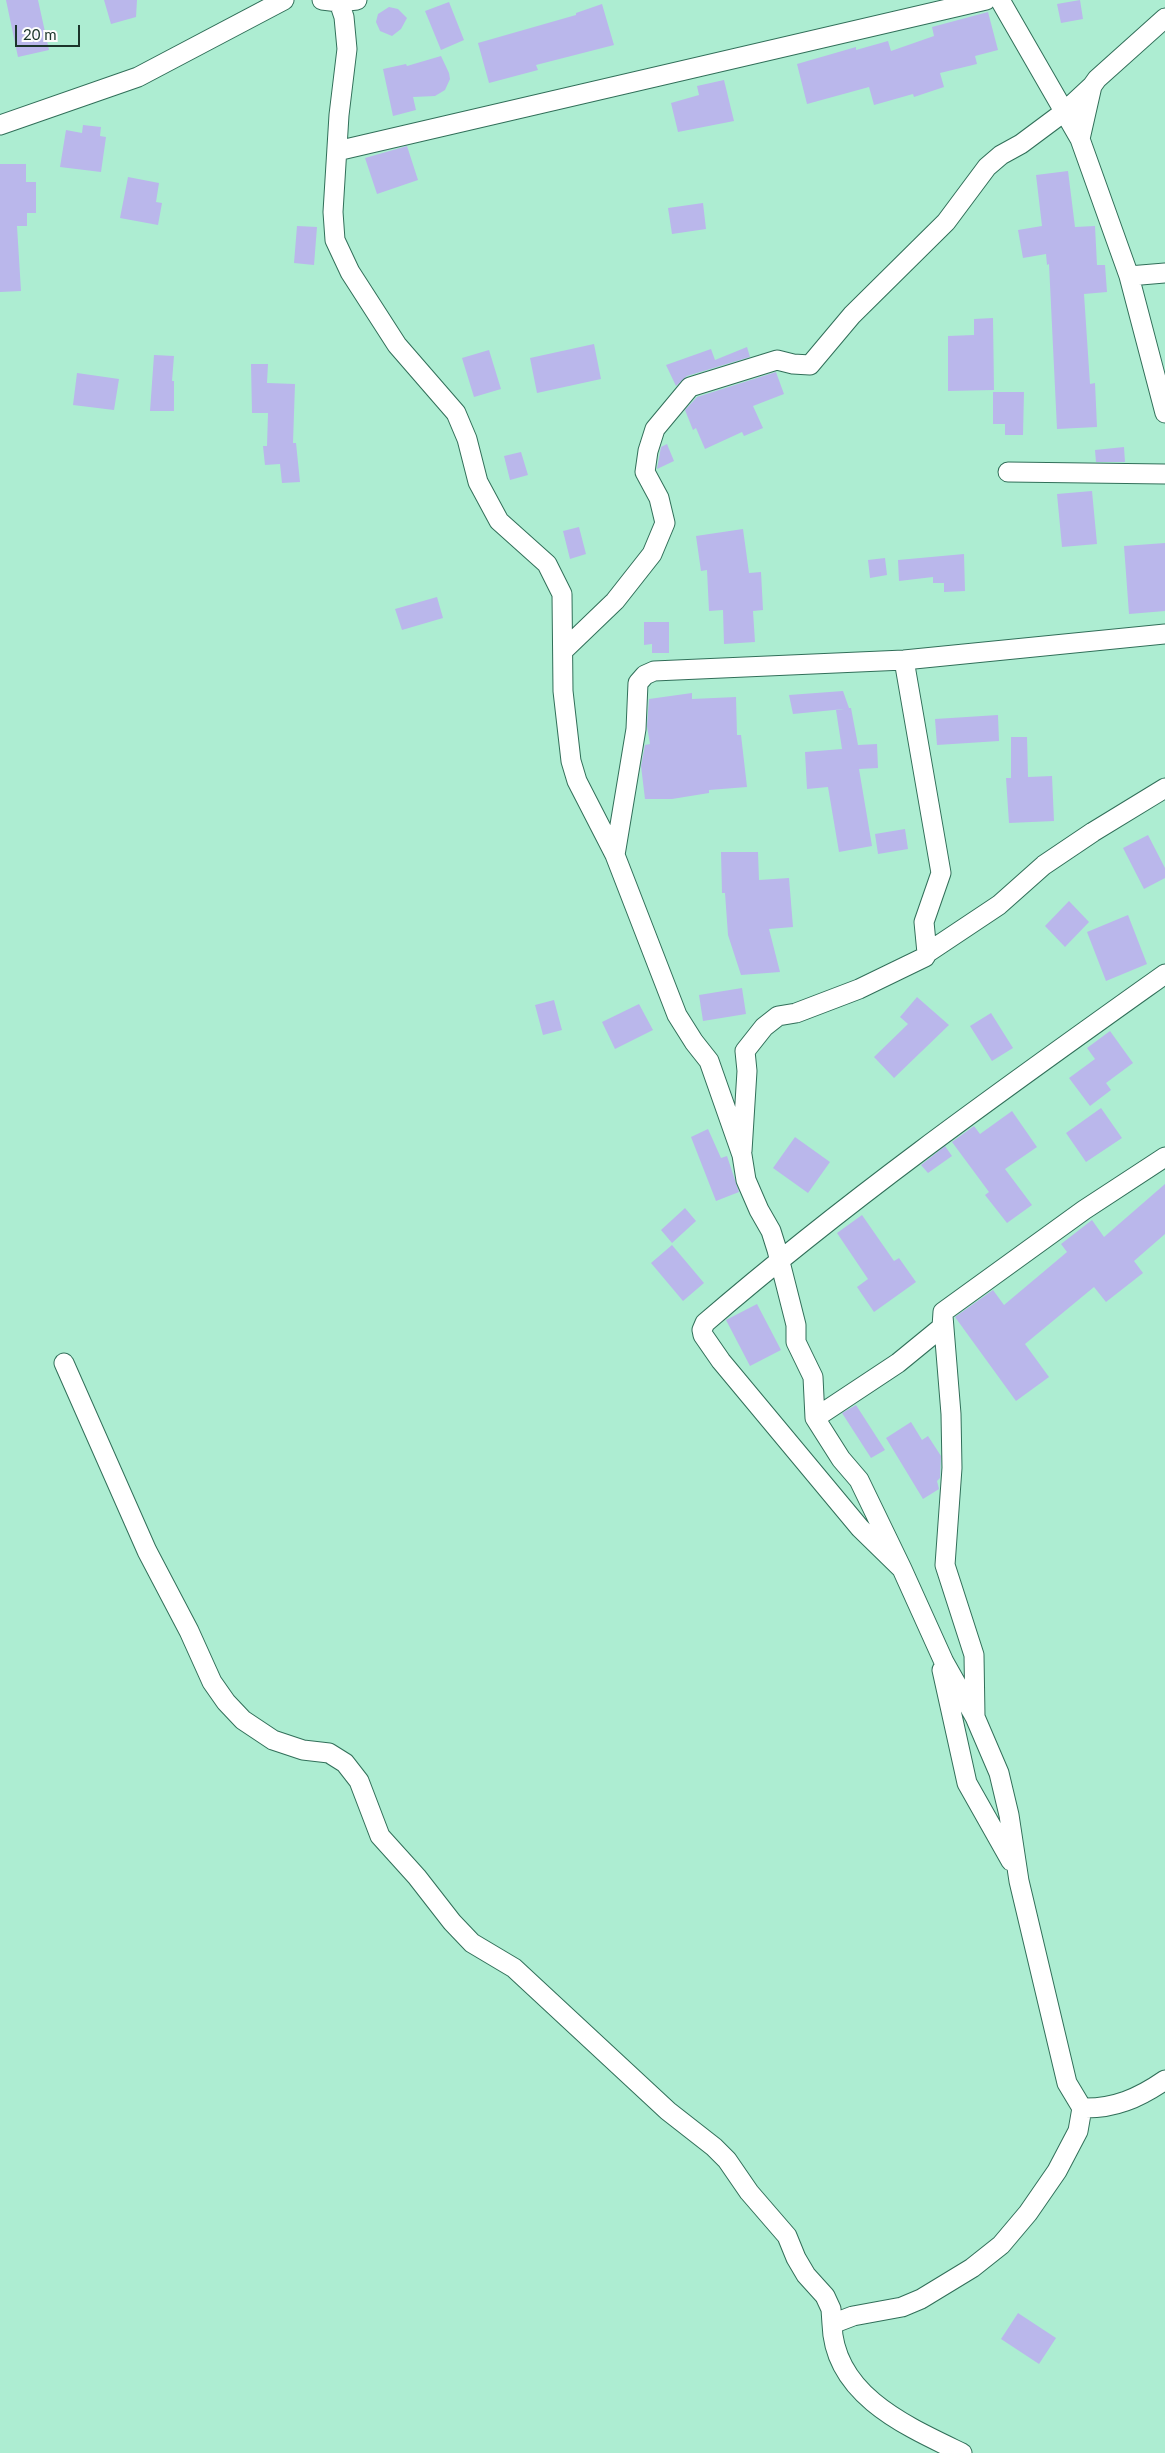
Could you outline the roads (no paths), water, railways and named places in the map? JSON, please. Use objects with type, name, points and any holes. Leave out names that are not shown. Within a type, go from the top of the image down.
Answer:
[{"type":"street","points":[[0,125],[138,77],[284,0]]},
{"type":"street","points":[[330,1],[357,0]]},
{"type":"street","points":[[337,151],[986,0]]},
{"type":"street","points":[[1000,0],[1080,139],[1129,276],[1165,413]]},
{"type":"street","points":[[330,1],[344,17],[347,49],[333,212],[336,240],[350,272],[397,345],[456,413],[467,439],[478,482],[499,522],[547,564],[562,594],[563,691],[571,761],[576,781],[615,855],[677,1016],[709,1061],[742,1155],[746,1180],[759,1210],[771,1231],[796,1324],[796,1342],[813,1377],[815,1418],[841,1459],[860,1480],[937,1649],[975,1717],[999,1773],[1009,1815],[1017,1870],[1067,2083],[1082,2108],[1078,2131],[1057,2170],[1028,2214],[1001,2245],[972,2268],[921,2299],[902,2307],[853,2316],[832,2324]]},
{"type":"street","points":[[563,651],[615,601],[652,554],[665,523],[659,498],[645,472],[648,451],[655,429],[690,387],[777,360],[793,364],[810,365],[852,315],[946,222],[987,167],[1001,155],[1021,144],[1064,112],[1104,72],[1165,18]]},
{"type":"street","points":[[1080,139],[1092,86]]},
{"type":"street","points":[[1129,276],[1165,273]]},
{"type":"street","points":[[1008,472],[1165,474]]},
{"type":"street","points":[[615,855],[636,729],[638,683],[645,675],[654,671],[904,660],[1165,634]]},
{"type":"street","points":[[904,660],[941,873],[924,922],[927,953]]},
{"type":"street","points":[[742,1155],[747,1071],[745,1052],[764,1027],[778,1016],[796,1013],[859,989],[925,958],[927,953],[999,905],[1044,865],[1165,788]]},
{"type":"street","points":[[902,1569],[860,1528],[721,1361],[704,1336],[702,1330],[705,1323],[779,1260],[955,1124],[1165,974]]},
{"type":"street","points":[[943,1312],[1084,1210],[1165,1157]]},
{"type":"street","points":[[815,1418],[898,1363],[942,1327],[943,1312]]},
{"type":"street","points":[[943,1312],[951,1414],[952,1468],[945,1564],[974,1654],[975,1717]]},
{"type":"street","points":[[64,1363],[147,1551],[189,1631],[212,1682],[226,1702],[243,1720],[273,1740],[304,1750],[329,1753],[345,1763],[359,1781],[380,1836],[459,1929],[472,1942],[514,1968],[668,2111],[707,2141],[727,2160],[749,2192],[788,2236],[796,2258],[806,2275],[825,2296],[831,2309],[834,2344],[841,2363],[867,2396],[900,2423],[962,2453]]},
{"type":"street","points":[[937,1649],[967,1783],[1017,1870]]},
{"type":"street","points":[[1082,2108],[1104,2108],[1118,2105],[1165,2080]]}]
